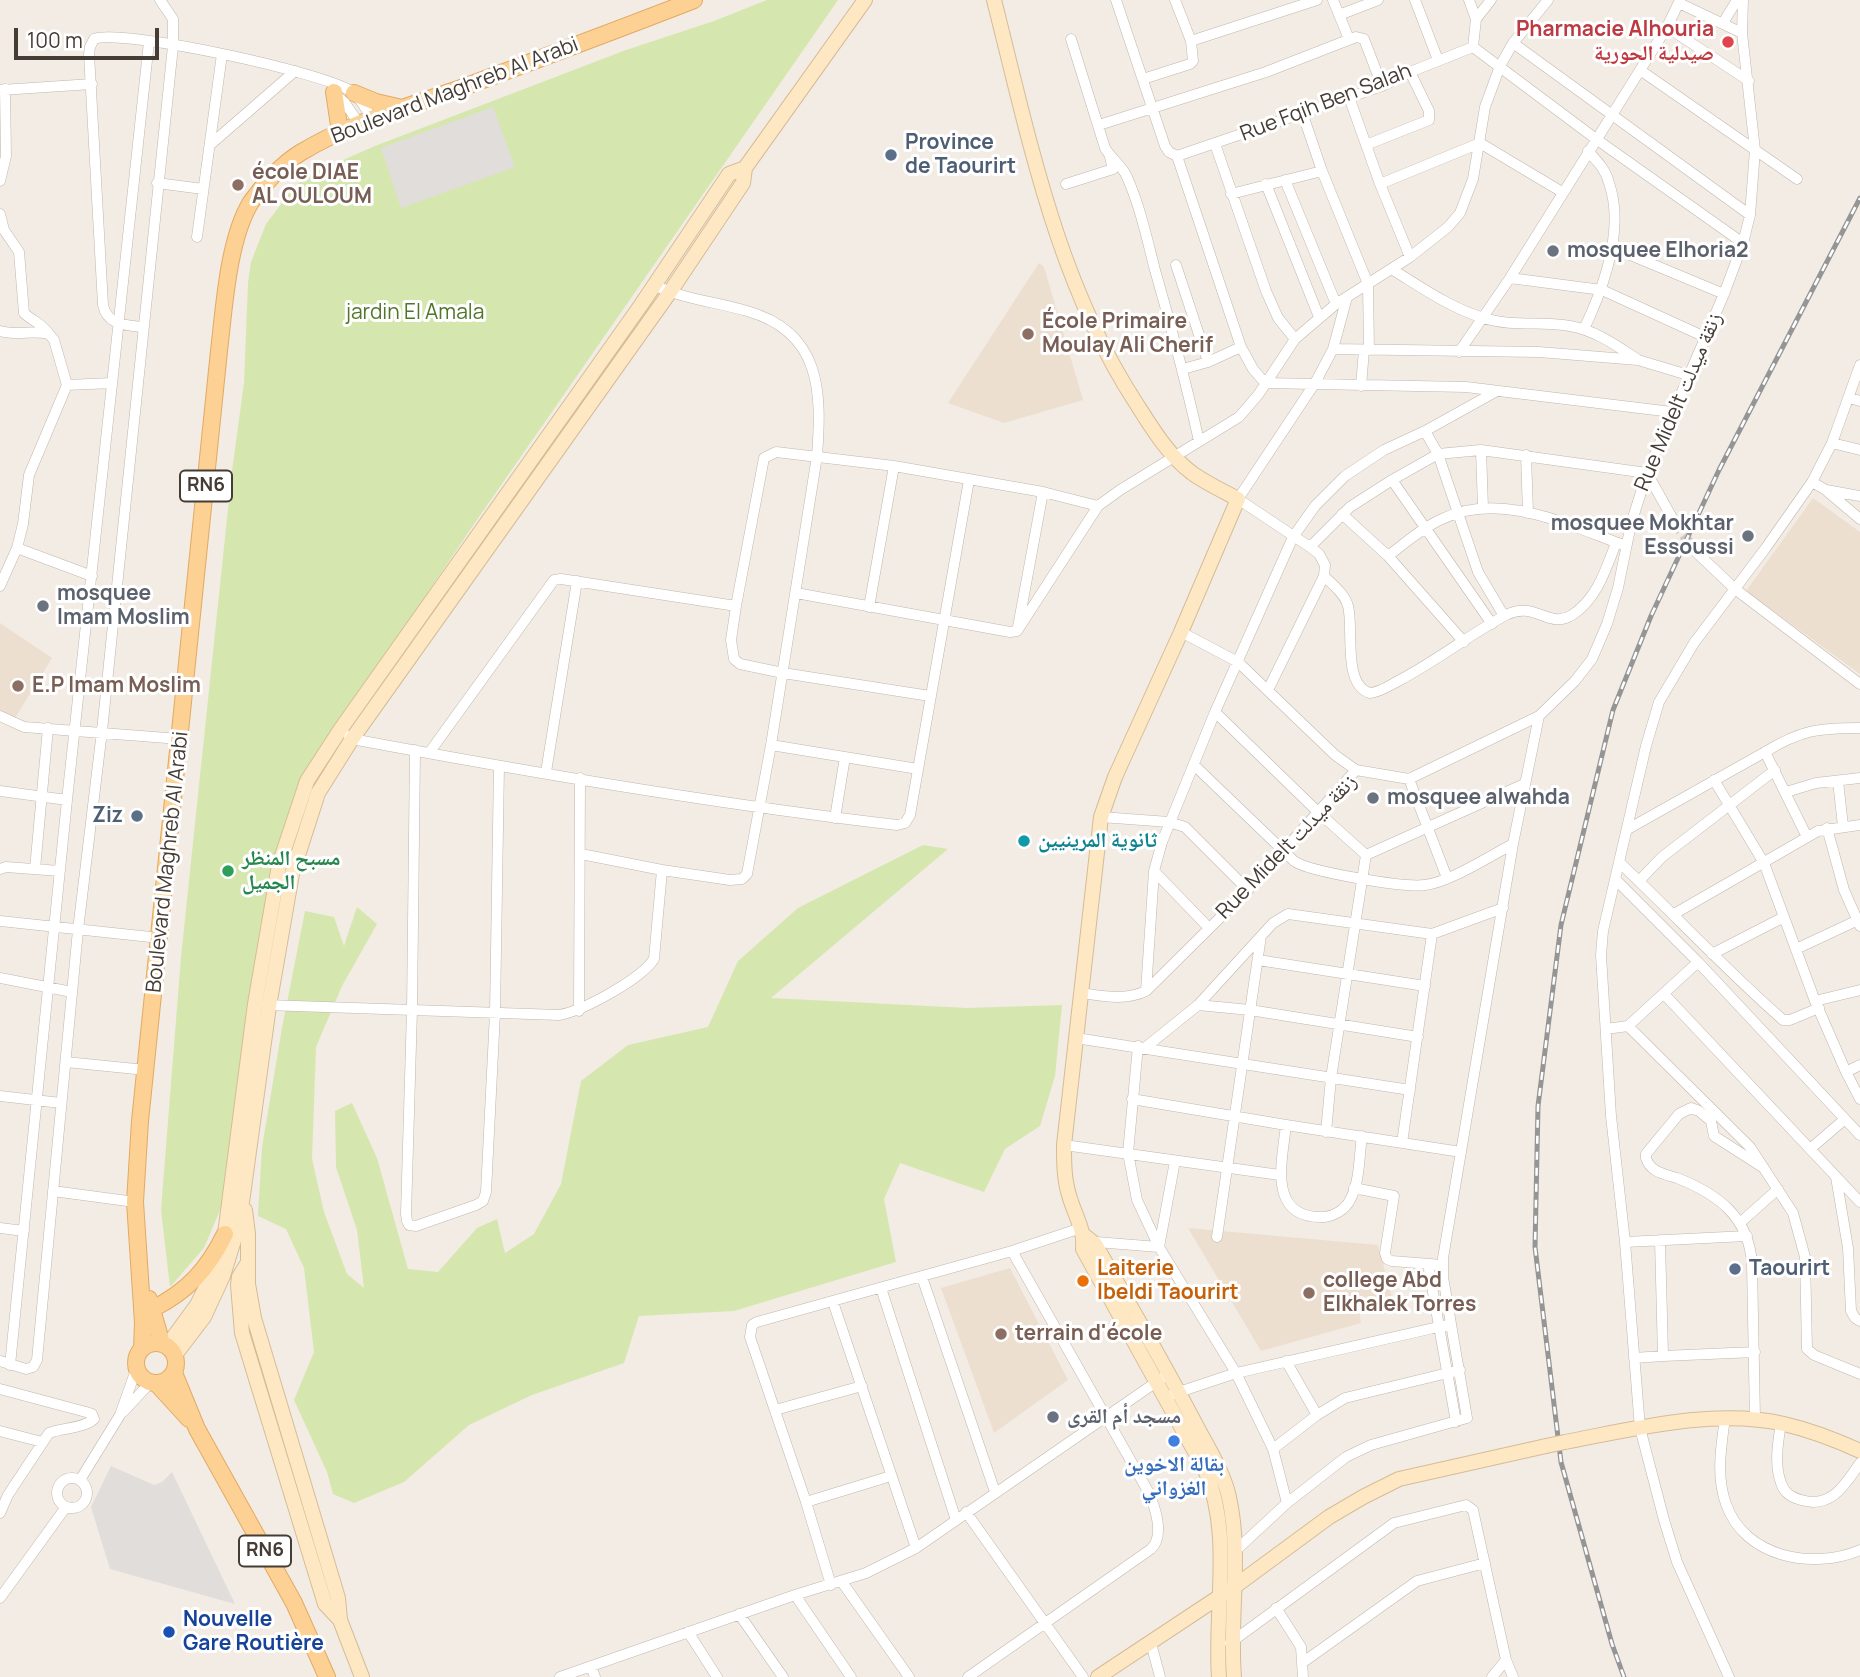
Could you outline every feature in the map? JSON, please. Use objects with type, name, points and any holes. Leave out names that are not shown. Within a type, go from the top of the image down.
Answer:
[{"type":"main road","name":"Boulevard Maghreb Al Arabi","points":[[142,1349],[143,1323],[135,1202],[146,1070],[219,351],[227,282],[239,231],[251,203],[272,177],[296,155],[340,132],[694,0]]},
{"type":"main road","points":[[334,92],[340,132]]},
{"type":"main road","points":[[354,93],[376,102],[404,108]]},
{"type":"main road","points":[[152,1309],[189,1286],[204,1271],[225,1234]]},
{"type":"main road","name":"Boulevard Maghreb Al Arabi","points":[[139,1263],[152,1309],[168,1348]]},
{"type":"main road","points":[[142,1349],[151,1344],[168,1348]]},
{"type":"main road","name":"RN6","points":[[168,1348],[176,1367],[174,1373],[197,1429],[294,1603],[327,1677]]},
{"type":"main road","name":"RN6","points":[[142,1349],[137,1358],[141,1375],[153,1382],[197,1429]]},
{"type":"main road","points":[[153,1382],[169,1378],[174,1373]]},
{"type":"street","points":[[149,42],[24,1231],[5,1363],[26,1369],[33,1367],[37,1360],[78,930],[102,732],[173,46],[173,19],[160,0]]},
{"type":"street","points":[[168,1348],[197,1305],[214,1271],[225,1234],[262,1005],[300,844],[318,793],[352,739],[670,292],[743,183],[745,168],[865,0]]},
{"type":"street","points":[[993,0],[1036,171],[1066,261],[1089,317],[1124,386],[1161,441],[1191,472],[1238,499],[1310,547],[1325,565],[1324,576],[1268,690]]},
{"type":"street","points":[[1116,0],[1165,146],[1177,156],[1241,347],[1253,369],[1265,383],[1450,387],[1672,412]]},
{"type":"street","points":[[1143,79],[1190,64],[1194,57],[1191,41],[1175,0]]},
{"type":"street","points":[[1191,41],[1315,0]]},
{"type":"street","points":[[1333,0],[1349,39]]},
{"type":"street","points":[[1339,15],[1378,0]]},
{"type":"street","points":[[1415,0],[1438,61]]},
{"type":"street","points":[[1469,0],[1476,19],[1473,47],[1596,139],[1743,243]]},
{"type":"street","points":[[1476,19],[1491,0]]},
{"type":"street","points":[[796,593],[944,621],[1017,631],[1098,506],[1239,417],[1253,403],[1295,339],[1336,304],[1393,270],[1448,227],[1460,213],[1473,179],[1485,107],[1500,66],[1513,43],[1548,0]]},
{"type":"street","points":[[1723,23],[1737,0]]},
{"type":"street","name":"Rue Midelt زنقة ميدلت","points":[[1146,991],[1248,890],[1356,771],[1409,779],[1539,716],[1575,681],[1592,659],[1613,606],[1621,544],[1672,412],[1724,295],[1750,215],[1755,150],[1742,33],[1743,0]]},
{"type":"street","points":[[1459,352],[1510,278],[1667,27],[1680,1],[1742,33]]},
{"type":"street","points":[[1667,27],[1749,81]]},
{"type":"street","points":[[142,327],[118,324],[109,318],[103,305],[89,54],[94,39],[109,36],[222,54],[318,79],[354,93],[366,122]]},
{"type":"street","points":[[1099,125],[1266,72],[1359,37],[1364,39],[1382,86]]},
{"type":"street","points":[[1066,184],[1113,169],[1071,39]]},
{"type":"street","points":[[1513,43],[1750,215]]},
{"type":"street","name":"Rue Fqih Ben Salah","points":[[1177,156],[1382,86],[1473,47]]},
{"type":"street","points":[[197,237],[222,54]]},
{"type":"street","points":[[1640,70],[1797,179]]},
{"type":"street","points":[[211,144],[295,72]]},
{"type":"street","points":[[1366,145],[1426,122],[1430,118],[1427,104],[1410,72]]},
{"type":"street","points":[[318,79],[366,122]]},
{"type":"street","points":[[0,181],[6,156],[3,89],[92,85]]},
{"type":"street","points":[[1349,97],[1410,257]]},
{"type":"street","points":[[1303,115],[1368,284],[1366,350],[1361,386]]},
{"type":"street","points":[[1380,184],[1480,142]]},
{"type":"street","points":[[1480,142],[1562,192]]},
{"type":"street","points":[[1215,144],[1266,291],[1278,318],[1295,339]]},
{"type":"street","points":[[1584,329],[1602,290],[1615,225],[1609,180],[1588,151]]},
{"type":"street","points":[[1110,156],[1122,168],[1130,185],[1183,369],[1199,441]]},
{"type":"street","points":[[168,1348],[204,1317],[223,1276],[243,1203],[277,875],[307,781],[729,174],[745,168]]},
{"type":"street","points":[[1231,194],[1322,170]]},
{"type":"street","points":[[1285,180],[1336,304]]},
{"type":"street","points":[[158,183],[203,189]]},
{"type":"street","points":[[1266,184],[1319,317]]},
{"type":"street","points":[[0,214],[4,230],[19,252],[24,313],[43,325],[54,340],[67,385],[29,475],[17,548],[0,586]]},
{"type":"street","points":[[1611,247],[1724,295]]},
{"type":"street","points":[[1176,265],[1208,362]]},
{"type":"street","points":[[1393,270],[1453,305],[1483,318],[1584,329],[1610,341],[1638,360]]},
{"type":"street","points":[[1510,278],[1602,290],[1705,337]]},
{"type":"street","points":[[581,854],[730,880],[742,879],[747,874],[771,745],[817,456],[821,411],[817,384],[807,355],[790,334],[778,324],[754,313],[670,292],[654,285]]},
{"type":"street","points":[[1234,1677],[1231,1642],[1236,1551],[1224,1479],[1172,1394],[1086,1239],[1068,1194],[1064,1173],[1064,1145],[1101,817],[1115,777],[1238,499],[1315,383],[1333,349],[1347,297]]},
{"type":"street","points":[[0,331],[16,335],[35,332],[49,334]]},
{"type":"street","points":[[1183,369],[1208,362],[1241,347]]},
{"type":"street","points":[[1333,349],[1539,352],[1638,360],[1688,375]]},
{"type":"street","points":[[1729,1677],[1677,1562],[1640,1428],[1625,1242],[1611,1116],[1601,955],[1603,931],[1646,746],[1659,702],[1694,643],[1812,482],[1832,443],[1860,365]]},
{"type":"street","points":[[67,385],[112,383]]},
{"type":"street","points":[[583,386],[597,396]]},
{"type":"street","points":[[1081,993],[1119,997],[1138,995],[1146,991],[1154,871],[1169,822],[1293,537],[1315,506],[1345,475],[1384,450],[1496,391]]},
{"type":"street","points":[[1849,398],[1860,401]]},
{"type":"street","points":[[1424,431],[1438,454],[1478,572],[1504,616]]},
{"type":"street","points":[[1832,443],[1860,450]]},
{"type":"street","points":[[1310,547],[1342,514],[1392,480],[1438,454],[1481,450],[1647,473],[1675,523]]},
{"type":"street","points":[[1481,450],[1483,508]]},
{"type":"street","points":[[930,696],[783,673],[740,663],[734,659],[731,639],[764,457],[773,452],[894,466],[1043,492],[1098,506]]},
{"type":"street","points":[[1526,455],[1528,513]]},
{"type":"street","points":[[869,607],[894,466]]},
{"type":"street","points":[[340,730],[352,739],[499,766],[760,808],[897,825],[905,823],[910,815],[969,480]]},
{"type":"street","points":[[1392,480],[1492,624]]},
{"type":"street","points":[[1812,482],[1860,519]]},
{"type":"street","points":[[1826,491],[1860,496]]},
{"type":"street","points":[[1017,631],[1043,492]]},
{"type":"street","points":[[1324,576],[1347,602],[1352,664],[1359,686],[1366,692],[1375,692],[1428,665],[1504,616],[1526,610],[1553,619],[1568,617],[1582,608],[1593,594],[1621,544],[1528,513],[1483,508],[1457,513],[1425,528],[1388,556]]},
{"type":"street","points":[[1342,514],[1388,556],[1464,642]]},
{"type":"street","points":[[17,548],[92,576]]},
{"type":"street","points":[[1696,552],[1735,589],[1860,684]]},
{"type":"street","points":[[429,753],[554,580],[576,581],[736,606]]},
{"type":"street","points":[[546,772],[576,581]]},
{"type":"street","points":[[1181,632],[1238,662],[1335,755],[1356,771]]},
{"type":"street","points":[[1215,712],[1366,855]]},
{"type":"street","points":[[0,716],[24,727],[180,739]]},
{"type":"street","points":[[1220,1564],[1287,1503],[1355,1452],[1371,1445],[1464,1420],[1468,1415],[1442,1265],[1513,844],[1539,716]]},
{"type":"street","points":[[35,869],[48,728]]},
{"type":"street","points":[[1628,829],[1796,735],[1811,730],[1860,728]]},
{"type":"street","points":[[771,745],[918,769]]},
{"type":"street","points":[[415,750],[406,1214],[409,1224],[416,1226],[476,1205],[483,1200],[486,1192],[495,1013],[499,766]]},
{"type":"street","points":[[1765,752],[1807,837]]},
{"type":"street","points":[[835,818],[845,757]]},
{"type":"street","points":[[1194,765],[1294,861],[1304,867],[1417,886],[1447,878],[1513,844]]},
{"type":"street","points":[[1639,881],[1662,858],[1775,770]]},
{"type":"street","points":[[579,1011],[580,778]]},
{"type":"street","points":[[1786,792],[1816,783],[1860,778]]},
{"type":"street","points":[[1409,779],[1447,878]]},
{"type":"street","points":[[1714,780],[1764,863],[1817,1005],[1860,1099]]},
{"type":"street","points":[[1838,781],[1843,826]]},
{"type":"street","points":[[1366,855],[1524,784]]},
{"type":"street","points":[[0,791],[68,800]]},
{"type":"street","points":[[1101,817],[1169,822],[1185,827],[1248,890]]},
{"type":"street","points":[[1674,914],[1807,837],[1827,828],[1860,825]]},
{"type":"street","points":[[1796,949],[1858,924],[1844,890],[1827,828]]},
{"type":"street","points":[[1326,1132],[1331,1078],[1366,855]]},
{"type":"street","points":[[1620,863],[1674,914],[1735,978],[1783,1020],[1787,1021],[1817,1005],[1860,990]]},
{"type":"street","points":[[0,869],[60,870]]},
{"type":"street","points":[[262,1005],[559,1015],[579,1011],[646,971],[654,959],[662,870]]},
{"type":"street","points":[[1154,871],[1209,928]]},
{"type":"street","points":[[1616,880],[1698,962],[1860,1135]]},
{"type":"street","points":[[1287,1503],[1273,1449],[1236,1373],[1159,1247],[1137,1200],[1128,1153],[1132,1098],[1142,1047],[1198,1005],[1273,923],[1288,914],[1432,934],[1503,908]]},
{"type":"street","points":[[1712,954],[1784,917]]},
{"type":"street","points":[[0,921],[160,938]]},
{"type":"street","points":[[1402,1143],[1432,934]]},
{"type":"street","points":[[1217,1237],[1261,936]]},
{"type":"street","points":[[1258,960],[1425,986]]},
{"type":"street","points":[[1606,1029],[1628,1026],[1698,962]]},
{"type":"street","points":[[0,978],[72,992]]},
{"type":"street","points":[[1664,993],[1860,1202]]},
{"type":"street","points":[[1198,1005],[1250,1010],[1418,1037]]},
{"type":"street","points":[[1628,1026],[1750,1147],[1779,1189],[1793,1213],[1805,1257],[1807,1349],[1860,1374]]},
{"type":"street","points":[[1076,1038],[1410,1090]]},
{"type":"street","points":[[66,1062],[146,1070]]},
{"type":"street","points":[[1846,1072],[1860,1065]]},
{"type":"street","points":[[0,1096],[61,1103]]},
{"type":"street","points":[[1132,1098],[1326,1132],[1461,1152]]},
{"type":"street","points":[[1755,1419],[1751,1249],[1747,1236],[1741,1222],[1705,1191],[1654,1170],[1646,1162],[1646,1154],[1679,1114],[1691,1108],[1711,1121],[1714,1136],[1764,1168]]},
{"type":"street","points":[[1810,1149],[1844,1119]]},
{"type":"street","points":[[1286,1125],[1280,1175],[1283,1194],[1299,1213],[1312,1217],[1329,1216],[1340,1211],[1349,1202],[1354,1188],[1362,1136]]},
{"type":"street","points":[[1064,1145],[1280,1175]]},
{"type":"street","points":[[1159,1247],[1175,1161]]},
{"type":"street","points":[[1836,1177],[1848,1248],[1851,1311],[1860,1321]]},
{"type":"street","points":[[1354,1188],[1394,1196],[1385,1253],[1387,1259],[1442,1265]]},
{"type":"street","points":[[1741,1222],[1779,1189]]},
{"type":"street","points":[[53,1191],[135,1202]]},
{"type":"street","points":[[243,1203],[254,1318],[338,1598],[340,1620],[362,1677]]},
{"type":"street","points":[[0,1228],[24,1231]]},
{"type":"street","points":[[1625,1242],[1747,1236]]},
{"type":"street","points":[[831,1585],[750,1337],[752,1325],[1012,1251],[1086,1239],[1159,1247]]},
{"type":"street","points":[[1660,1240],[1663,1356]]},
{"type":"street","points":[[968,1677],[1156,1545],[1157,1521],[1154,1504],[1012,1251]]},
{"type":"street","points":[[1428,1264],[1457,1422]]},
{"type":"street","points":[[922,1277],[995,1492]]},
{"type":"street","points":[[881,1288],[956,1520]]},
{"type":"street","points":[[833,1301],[916,1548]]},
{"type":"street","points":[[1172,1394],[1236,1373],[1451,1324]]},
{"type":"street","points":[[1634,1358],[1755,1352]]},
{"type":"street","points":[[1286,1361],[1317,1415]]},
{"type":"street","points":[[80,1480],[120,1415],[137,1367]]},
{"type":"street","points":[[1273,1449],[1317,1415],[1345,1398],[1460,1370]]},
{"type":"street","points":[[560,1677],[886,1564],[916,1548],[1163,1378]]},
{"type":"street","points":[[120,1415],[153,1382]]},
{"type":"street","points":[[775,1410],[862,1386]]},
{"type":"street","points":[[0,1389],[86,1412],[94,1419],[90,1423],[49,1433],[4,1494],[0,1513]]},
{"type":"street","points":[[1172,1394],[1217,1500],[1220,1564],[1217,1650],[1219,1677]]},
{"type":"street","points":[[1725,1418],[1719,1460],[1721,1486],[1726,1506],[1738,1525],[1754,1541],[1766,1549],[1789,1557],[1818,1560],[1844,1557],[1860,1550]]},
{"type":"street","points":[[1098,1677],[1234,1587],[1329,1517],[1388,1484],[1414,1476],[1640,1428],[1725,1418],[1781,1423],[1860,1451]]},
{"type":"street","points":[[1781,1423],[1777,1452],[1778,1470],[1786,1493],[1796,1499],[1810,1503],[1835,1496],[1860,1463]]},
{"type":"street","points":[[0,1432],[41,1442]]},
{"type":"street","points":[[806,1502],[891,1476]]},
{"type":"street","points":[[65,1479],[80,1480],[86,1488],[85,1499],[77,1507],[66,1507],[58,1500],[58,1486],[65,1479]]},
{"type":"street","points":[[1217,1650],[1394,1523],[1466,1505],[1473,1510],[1506,1660],[1513,1677]]},
{"type":"street","points":[[0,1598],[66,1507]]},
{"type":"street","points":[[966,1512],[1083,1677]]},
{"type":"street","points":[[1302,1663],[1417,1581],[1485,1563]]},
{"type":"street","points":[[842,1581],[909,1677]]},
{"type":"street","points":[[794,1595],[851,1677]]},
{"type":"street","points":[[1276,1608],[1301,1647],[1303,1677]]},
{"type":"street","points":[[739,1614],[783,1677]]},
{"type":"street","points":[[688,1632],[717,1677]]},
{"type":"street","points":[[1151,1643],[1160,1677]]},
{"type":"street","points":[[1492,1677],[1506,1660]]},
{"type":"street","points":[[591,1666],[595,1677]]},
{"type":"shaded area","points":[[493,107],[515,167],[401,208],[381,148]]},
{"type":"shaded area","name":"École Primaire Moulay Ali Cherif","points":[[1039,263],[1044,267],[1083,400],[1004,423],[948,403]]},
{"type":"shaded area","points":[[1813,498],[1860,532],[1860,674],[1746,591]]},
{"type":"shaded area","name":"E.P Imam Moslim","points":[[0,623],[52,658],[12,723],[0,714]]},
{"type":"shaded area","name":"college Abd Elkhalek Torres","points":[[1188,1228],[1378,1245],[1393,1301],[1359,1310],[1361,1323],[1261,1351]]},
{"type":"shaded area","name":"terrain d'école","points":[[1010,1268],[1068,1380],[994,1433],[941,1288]]},
{"type":"shaded area","points":[[111,1466],[154,1485],[162,1482],[172,1472],[235,1604],[110,1569],[91,1507]]},
{"type":"green space","name":"jardin El Amala","points":[[767,0],[838,0],[472,527],[331,736],[277,859],[232,1158],[220,1210],[204,1248],[170,1287],[161,1210],[181,957],[232,471],[244,383],[248,283],[251,262],[266,224],[294,187],[325,168],[375,146],[626,50]]},
{"type":"green space","points":[[923,845],[948,849],[771,998],[967,1008],[1062,1005],[1055,1076],[1040,1126],[1005,1149],[984,1192],[900,1163],[884,1199],[896,1262],[734,1311],[639,1316],[624,1363],[532,1395],[469,1425],[404,1482],[354,1503],[333,1494],[327,1472],[294,1400],[314,1352],[304,1268],[286,1229],[258,1216],[262,1147],[305,911],[334,917],[344,946],[357,907],[377,924],[342,986],[316,1047],[312,1159],[324,1212],[347,1274],[364,1288],[357,1230],[336,1167],[335,1111],[352,1103],[377,1158],[408,1269],[438,1272],[477,1228],[497,1219],[505,1253],[534,1234],[561,1184],[581,1081],[628,1045],[708,1027],[738,961],[798,908]]},
{"type":"tunnel","points":[[1675,523],[1696,552]]},
{"type":"railway","points":[[1624,1677],[1612,1644],[1561,1462],[1535,1247],[1538,1106],[1561,925],[1613,710],[1651,616],[1719,470],[1860,198]]},
{"type":"place","name":"Pharmacie Alhouria صيدلية الحورية","points":[[1728,42]]},
{"type":"place","name":"Province de Taourirt","points":[[891,155]]},
{"type":"place","name":"école DIAE AL OULOUM","points":[[238,185]]},
{"type":"place","name":"mosquee Elhoria2","points":[[1553,251]]},
{"type":"place","name":"École Primaire Moulay Ali Cherif","points":[[1028,334]]},
{"type":"place","name":"mosquee Mokhtar Essoussi","points":[[1748,536]]},
{"type":"place","name":"mosquee Imam Moslim","points":[[43,606]]},
{"type":"place","name":"E.P Imam Moslim","points":[[18,686]]},
{"type":"place","name":"mosquee alwahda","points":[[1373,798]]},
{"type":"place","name":"Ziz","points":[[137,816]]},
{"type":"place","name":"ثانوية المرينيين","points":[[1024,841]]},
{"type":"place","name":"مسبح المنظر الجميل","points":[[228,871]]},
{"type":"place","name":"Taourirt","points":[[1735,1269]]},
{"type":"place","name":"Laiterie lbeldi Taourirt","points":[[1083,1281]]},
{"type":"place","name":"college Abd Elkhalek Torres","points":[[1309,1293]]},
{"type":"place","name":"terrain d'école","points":[[1001,1334]]},
{"type":"place","name":"مسجد أم القرى","points":[[1053,1417]]},
{"type":"place","name":"بقالة الاخوين الغزواني","points":[[1174,1441]]},
{"type":"place","name":"Nouvelle Gare Routière","points":[[169,1632]]}]
